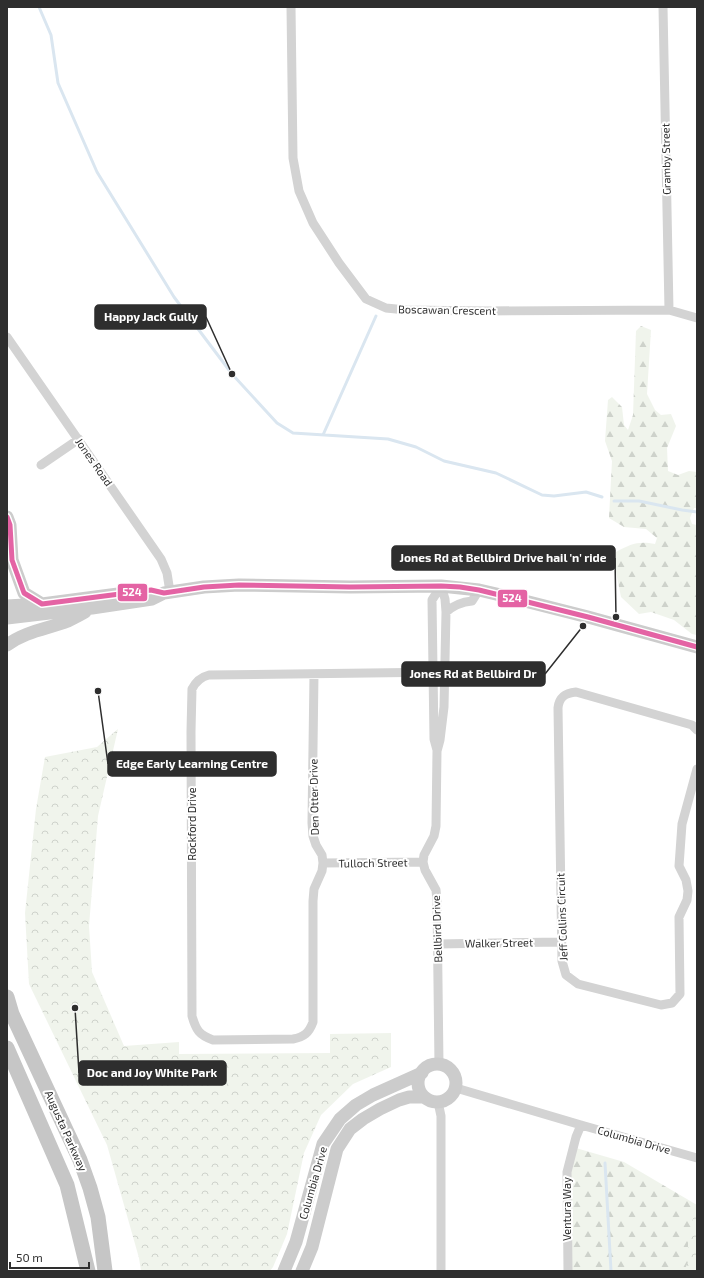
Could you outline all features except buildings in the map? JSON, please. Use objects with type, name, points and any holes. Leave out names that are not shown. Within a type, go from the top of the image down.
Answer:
[{"type":"main road","name":"Augusta Parkway","points":[[7,997],[12,1014],[80,1160],[98,1217],[105,1271]]},
{"type":"main road","name":"Augusta Parkway","points":[[7,1048],[67,1185],[88,1271]]},
{"type":"street","name":"Boscawan Crescent","points":[[291,7],[293,158],[298,191],[312,223],[366,299],[386,308],[406,310],[669,310],[697,318]]},
{"type":"street","name":"Gramby Street","points":[[663,7],[669,310]]},
{"type":"street","name":"Jones Road","points":[[7,337],[161,559],[167,573],[167,592]]},
{"type":"street","points":[[41,465],[79,439]]},
{"type":"street","points":[[7,516],[10,525],[12,560],[24,593],[42,604]]},
{"type":"street","points":[[7,606],[42,604],[151,590],[167,592],[204,587],[239,585],[365,587],[440,586],[479,590],[588,617],[697,647]]},
{"type":"street","points":[[423,862],[424,855],[434,836],[436,826],[437,751],[440,740],[444,707],[446,612],[445,599],[440,586]]},
{"type":"street","points":[[437,751],[434,739],[432,600],[440,586]]},
{"type":"street","points":[[446,612],[461,602],[472,601],[479,590]]},
{"type":"street","points":[[7,618],[152,599],[167,592]]},
{"type":"street","points":[[7,645],[16,638],[32,631],[68,621],[92,608]]},
{"type":"street","name":"Rockford Drive","points":[[323,863],[322,871],[314,889],[312,901],[314,1022],[311,1029],[307,1034],[300,1038],[293,1039],[213,1040],[205,1038],[198,1032],[194,1025],[192,1016],[192,689],[195,684],[203,676],[209,675],[445,672]]},
{"type":"street","name":"Den Otter Drive","points":[[314,674],[312,823],[313,836],[322,855],[323,863]]},
{"type":"street","name":"Jeff Collins Circuit","points":[[697,730],[692,725],[576,692],[570,692],[562,696],[559,701],[562,960],[566,975],[578,984],[661,1005],[672,1003],[680,994],[679,917],[687,900],[693,892],[679,866],[682,824],[697,769]]},
{"type":"street","name":"Tulloch Street","points":[[323,863],[423,862]]},
{"type":"street","name":"Bellbird Drive","points":[[423,862],[425,870],[436,890],[439,1065]]},
{"type":"street","name":"Walker Street","points":[[438,944],[561,942]]},
{"type":"street","points":[[429,1066],[445,1066],[451,1070],[454,1075],[456,1081],[454,1093],[444,1101],[438,1102],[433,1102],[424,1097],[419,1088],[422,1073],[429,1066]]},
{"type":"street","name":"Columbia Drive","points":[[284,1271],[296,1242],[323,1144],[340,1118],[356,1104],[422,1073]]},
{"type":"street","name":"Columbia Drive","points":[[456,1088],[697,1158]]},
{"type":"street","name":"Columbia Drive","points":[[302,1271],[312,1247],[337,1149],[350,1129],[374,1112],[399,1100],[409,1097],[424,1097]]},
{"type":"street","points":[[438,1102],[441,1116],[441,1271]]},
{"type":"street","name":"Ventura Way","points":[[568,1271],[567,1172],[576,1137],[581,1125]]},
{"type":"green space","points":[[641,326],[651,330],[647,394],[655,410],[661,415],[671,414],[676,426],[667,448],[668,471],[678,475],[689,471],[697,472],[697,508],[694,508],[690,518],[692,524],[697,525],[697,635],[692,634],[674,620],[651,612],[639,614],[621,597],[616,572],[616,552],[635,544],[655,544],[657,538],[646,529],[624,527],[609,518],[612,461],[605,441],[608,400],[612,397],[622,407],[624,425],[628,430],[633,415],[636,331]]},
{"type":"green space","points":[[118,729],[98,816],[89,926],[92,972],[124,1046],[179,1042],[179,1054],[330,1053],[330,1034],[391,1033],[391,1067],[353,1084],[321,1115],[304,1153],[287,1234],[270,1271],[141,1271],[139,1258],[107,1145],[29,984],[25,913],[36,809],[45,757],[97,747]]},
{"type":"green space","points":[[569,1146],[624,1162],[697,1205],[694,1271],[572,1271]]},
{"type":"green space","points":[[696,1197],[697,1271],[684,1271],[688,1262],[688,1238],[696,1207]]},
{"type":"waterway","points":[[39,7],[51,35],[58,83],[97,172],[174,297],[232,374],[277,423],[293,433],[388,439],[416,447],[444,461],[496,473],[542,495],[554,496],[586,492],[602,497]]},
{"type":"waterway","points":[[323,435],[376,316]]},
{"type":"waterway","points":[[614,501],[639,501],[697,512]]},
{"type":"waterway","points":[[605,1163],[611,1271]]},
{"type":"transit line","name":"524","points":[[7,517],[10,525],[12,560],[24,593],[42,604],[151,590],[164,593],[204,587],[239,585],[460,587],[479,590],[588,617],[697,647]]},
{"type":"place","name":"Happy Jack Gully","points":[[232,374]]},
{"type":"place","name":"Jones Rd at Bellbird Drive hail 'n' ride","points":[[616,617]]},
{"type":"place","name":"Jones Rd at Bellbird Dr","points":[[583,626]]},
{"type":"place","name":"Edge Early Learning Centre","points":[[98,691]]},
{"type":"place","name":"Doc and Joy White Park","points":[[75,1008]]}]
